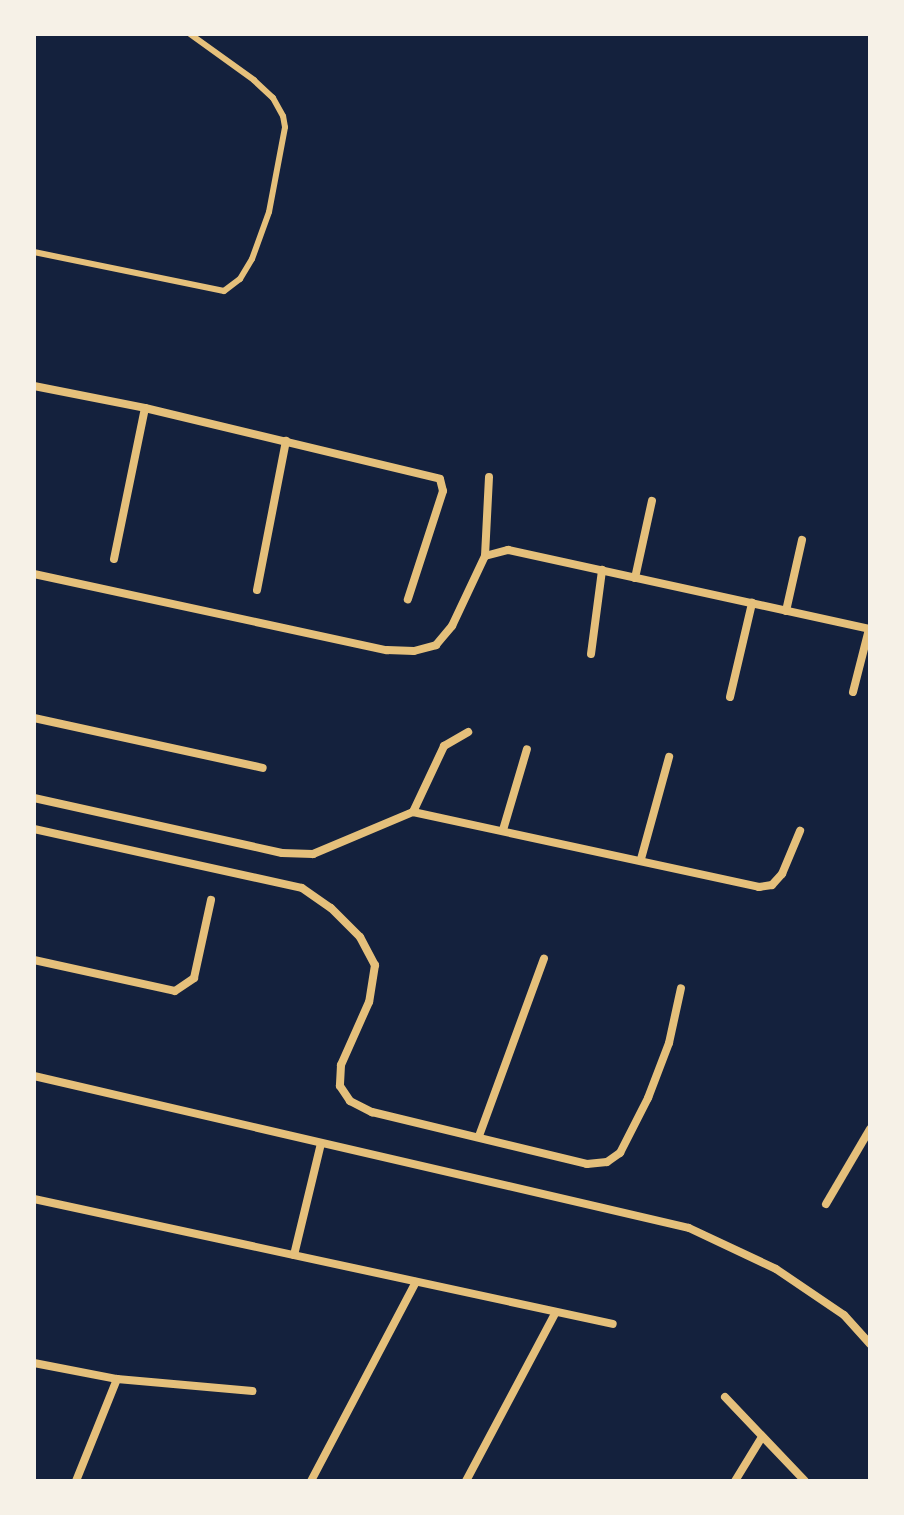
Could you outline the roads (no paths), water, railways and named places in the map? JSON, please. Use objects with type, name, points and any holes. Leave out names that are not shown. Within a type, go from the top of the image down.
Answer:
[{"type":"street","points":[[34,386],[145,408],[440,479],[443,491],[408,599]]},
{"type":"street","points":[[114,559],[145,408]]},
{"type":"street","points":[[257,590],[286,441]]},
{"type":"street","points":[[34,574],[387,650],[414,651],[436,645],[452,626],[485,556],[489,477]]},
{"type":"street","points":[[635,578],[652,501]]},
{"type":"street","points":[[786,611],[802,540]]},
{"type":"street","points":[[485,556],[508,550],[869,629],[853,692]]},
{"type":"street","points":[[591,654],[602,570]]},
{"type":"street","points":[[730,697],[752,603]]},
{"type":"street","points":[[34,718],[263,768]]},
{"type":"street","points":[[413,812],[444,746],[468,732]]},
{"type":"street","points":[[503,830],[527,749]]},
{"type":"street","points":[[641,859],[669,757]]},
{"type":"street","points":[[34,798],[282,853],[313,854],[413,812],[759,887],[772,885],[782,874],[800,831]]},
{"type":"street","points":[[34,829],[302,888],[331,908],[360,937],[375,965],[369,1002],[341,1065],[340,1086],[350,1101],[372,1112],[587,1164],[607,1162],[620,1153],[648,1098],[669,1043],[681,988]]},
{"type":"street","points":[[34,960],[175,991],[194,978],[211,900]]},
{"type":"street","points":[[479,1136],[544,958]]},
{"type":"street","points":[[34,1076],[689,1228],[776,1269],[844,1315],[870,1344]]},
{"type":"street","points":[[826,1204],[869,1135]]},
{"type":"street","points":[[294,1255],[321,1143]]},
{"type":"street","points":[[35,1202],[613,1324]]},
{"type":"street","points":[[311,1481],[416,1282]]},
{"type":"street","points":[[466,1481],[556,1312]]},
{"type":"street","points":[[34,1363],[117,1379],[252,1391]]},
{"type":"street","points":[[76,1481],[117,1379]]},
{"type":"street","points":[[725,1397],[805,1481]]},
{"type":"street","points":[[735,1481],[762,1437]]},
{"type":"lane","points":[[34,252],[224,291],[240,279],[252,259],[269,212],[285,127],[283,116],[273,98],[254,80],[190,34]]}]
